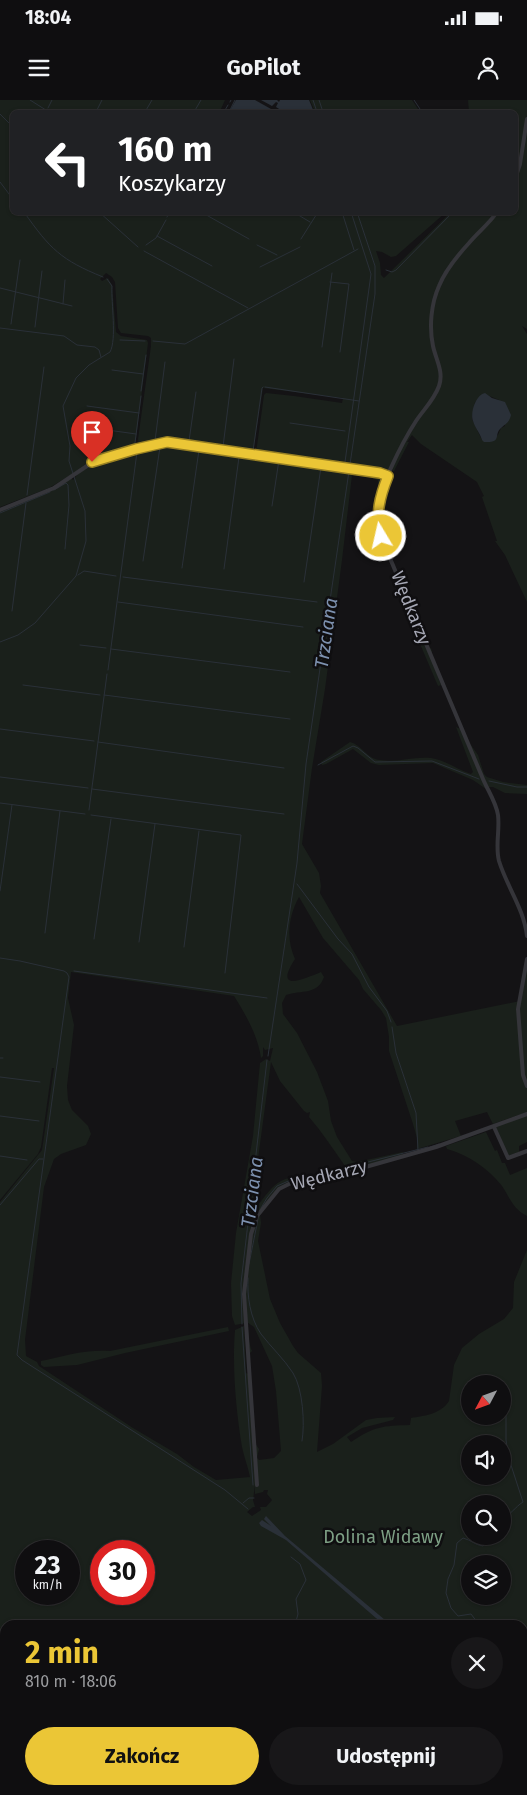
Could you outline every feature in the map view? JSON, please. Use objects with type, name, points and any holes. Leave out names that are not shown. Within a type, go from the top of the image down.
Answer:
[{"type":"street","points":[[518,170],[527,119]]},
{"type":"street","name":"Wędkarzy","points":[[494,215],[468,243],[440,284],[434,303],[431,330],[433,345],[440,366],[440,383],[433,398],[414,423],[388,476],[377,510],[381,536],[496,807],[499,821],[498,856],[525,922],[527,936]]},
{"type":"street","points":[[0,510],[54,488],[100,458],[167,442],[347,467],[388,476]]},
{"type":"street","points":[[527,959],[518,1009],[523,1075],[527,1086]]},
{"type":"street","name":"Wędkarzy","points":[[258,1484],[244,1294],[251,1234],[257,1216],[275,1192],[290,1183],[316,1181],[436,1147],[527,1114]]},
{"type":"street","points":[[494,1126],[508,1158],[527,1151]]},
{"type":"green space","points":[[0,100],[225,100],[220,110],[10,110],[10,215],[443,215],[396,256],[391,257],[376,251],[381,275],[384,278],[448,215],[518,215],[518,110],[469,110],[468,100],[527,100],[527,329],[522,326],[527,334],[527,602],[505,555],[495,541],[497,541],[482,497],[484,496],[477,482],[421,444],[412,435],[394,471],[392,471],[393,468],[381,472],[353,466],[256,453],[264,395],[266,393],[342,403],[343,398],[263,388],[253,453],[173,442],[139,447],[138,439],[151,338],[121,333],[118,328],[115,282],[106,273],[100,279],[102,281],[108,278],[112,285],[116,332],[121,336],[147,340],[148,343],[135,447],[99,458],[49,488],[0,507]],"holes":[[[487,395],[499,400],[505,426],[501,428],[498,435],[482,440],[472,419],[475,402]]]},
{"type":"green space","points":[[310,100],[412,100],[419,110],[327,109],[314,110]]},
{"type":"green space","name":"Dolina Widawy","points":[[164,443],[363,471],[382,476],[382,485],[378,485],[378,480],[352,475],[325,689],[302,844],[319,873],[320,893],[397,1026],[520,1001],[527,965],[527,1112],[493,1124],[487,1112],[455,1121],[461,1136],[417,1149],[417,1138],[413,1124],[389,1051],[386,1018],[363,989],[359,980],[323,938],[299,897],[292,912],[289,936],[295,959],[287,976],[289,980],[293,981],[321,972],[324,977],[318,987],[286,995],[282,1003],[283,1014],[297,1033],[317,1072],[328,1101],[331,1121],[337,1137],[352,1161],[357,1162],[403,1152],[402,1156],[317,1179],[293,1181],[283,1185],[263,1207],[260,1215],[261,1223],[258,1241],[270,1299],[280,1323],[298,1353],[321,1373],[322,1386],[317,1452],[333,1444],[366,1420],[395,1417],[393,1420],[362,1428],[347,1437],[351,1442],[379,1428],[410,1425],[411,1418],[432,1414],[442,1409],[449,1401],[454,1365],[462,1348],[479,1334],[504,1319],[513,1308],[514,1282],[527,1250],[527,1620],[0,1620],[0,1202],[42,1150],[54,1068],[52,1068],[41,1147],[38,1154],[0,1200],[0,511],[71,478],[73,480],[78,474],[99,460],[133,451],[133,453],[136,453],[137,450]],"holes":[[[71,972],[234,996],[254,1034],[261,1058],[263,1056],[263,1047],[265,1050],[273,1048],[270,1061],[266,1059],[260,1063],[253,1136],[236,1233],[231,1283],[232,1316],[235,1325],[246,1323],[250,1353],[252,1351],[249,1342],[248,1323],[254,1327],[272,1366],[281,1451],[274,1458],[259,1460],[257,1458],[259,1449],[255,1443],[248,1374],[246,1373],[244,1326],[235,1330],[234,1373],[240,1433],[250,1477],[216,1480],[133,1428],[26,1356],[25,1340],[44,1187],[54,1159],[61,1154],[86,1145],[91,1134],[88,1126],[72,1110],[68,1100],[67,1086],[74,1025],[68,998]],[[271,1062],[280,1081],[304,1111],[310,1112],[309,1117],[345,1166],[321,1175],[288,1178],[281,1181],[272,1188],[259,1204],[255,1205],[258,1175],[256,1174]],[[255,1485],[255,1494],[268,1490],[267,1494],[272,1500],[266,1507],[260,1507],[261,1510],[252,1516],[247,1512],[255,1507],[253,1500]]]},
{"type":"green space","points":[[398,587],[403,592],[427,649],[431,648],[432,652],[429,653],[441,685],[438,686],[397,590]]},
{"type":"green space","points":[[456,727],[460,729],[486,789],[473,780],[433,763],[379,765],[371,763],[353,749],[326,764],[322,765],[321,762],[350,742],[375,759],[392,761],[431,758],[471,774],[473,772]]},
{"type":"green space","points":[[471,745],[478,755],[484,774],[487,777],[503,782],[527,785],[527,794],[505,793],[493,787],[488,787]]},
{"type":"green space","points":[[527,1114],[527,1142],[519,1146],[519,1152],[508,1156],[496,1127]]},
{"type":"green space","points":[[486,1132],[510,1175],[527,1168],[527,1216],[515,1207],[502,1186],[484,1168],[470,1159],[447,1149],[446,1146]]},
{"type":"green space","points":[[228,1327],[229,1331],[77,1365],[44,1367],[41,1365],[41,1361],[66,1355],[93,1351],[110,1351]]},
{"type":"shaded area","points":[[236,100],[255,100],[271,109],[271,110],[230,110]]},
{"type":"shaded area","points":[[261,100],[277,100],[279,102],[280,100],[309,100],[313,110],[281,110],[276,107],[278,103],[276,102],[272,106]]},
{"type":"shaded area","points":[[485,393],[492,398],[505,402],[511,415],[499,431],[496,440],[490,442],[482,440],[472,418],[478,397]]},
{"type":"shaded area","points":[[266,1516],[285,1536],[385,1620],[378,1620],[286,1540],[261,1526],[259,1523],[262,1520],[271,1526],[264,1519]]},
{"type":"waterway","points":[[30,100],[46,110]]},
{"type":"waterway","points":[[48,108],[52,100]]},
{"type":"waterway","points":[[97,110],[102,100]]},
{"type":"waterway","points":[[146,110],[152,100]]},
{"type":"waterway","points":[[195,110],[201,100]]},
{"type":"waterway","points":[[230,110],[235,100]]},
{"type":"waterway","points":[[313,100],[316,110]]},
{"type":"waterway","name":"Trzciana","points":[[319,100],[322,110]]},
{"type":"waterway","points":[[414,100],[421,110]]},
{"type":"waterway","points":[[225,110],[228,105]]},
{"type":"waterway","points":[[0,114],[10,124]]},
{"type":"waterway","points":[[0,182],[10,195]]},
{"type":"waterway","points":[[26,215],[49,244],[66,259],[103,277]]},
{"type":"waterway","points":[[102,215],[138,247]]},
{"type":"waterway","points":[[206,215],[249,239]]},
{"type":"waterway","points":[[298,215],[310,222]]},
{"type":"waterway","points":[[301,239],[316,215]]},
{"type":"waterway","points":[[343,215],[354,250]]},
{"type":"waterway","points":[[345,462],[371,274],[352,215]]},
{"type":"waterway","name":"Trzciana","points":[[268,1056],[297,863],[306,764],[375,294],[375,266],[358,215]]},
{"type":"waterway","points":[[386,270],[392,272],[396,270],[450,215]]},
{"type":"waterway","points":[[146,245],[156,238],[166,220]]},
{"type":"waterway","points":[[157,236],[212,266]]},
{"type":"waterway","points":[[257,245],[277,255]]},
{"type":"waterway","points":[[260,267],[300,247]]},
{"type":"waterway","points":[[153,341],[185,344],[358,249]]},
{"type":"waterway","points":[[144,251],[248,308]]},
{"type":"waterway","points":[[11,324],[20,260]]},
{"type":"waterway","points":[[35,327],[42,271]]},
{"type":"waterway","points":[[322,347],[332,273]]},
{"type":"waterway","points":[[0,642],[18,635],[35,623],[76,576],[86,541],[85,511],[69,461],[70,446],[63,406],[76,378],[89,365],[110,352],[113,339],[112,286],[107,279]]},
{"type":"waterway","points":[[63,304],[65,280]]},
{"type":"waterway","points":[[330,282],[349,284],[340,352]]},
{"type":"waterway","points":[[0,288],[72,306]]},
{"type":"waterway","points":[[0,328],[64,336],[77,345],[95,347],[99,350],[101,357]]},
{"type":"waterway","points":[[120,340],[145,341]]},
{"type":"waterway","points":[[141,391],[146,355]]},
{"type":"waterway","points":[[223,447],[234,359]]},
{"type":"waterway","points":[[155,441],[165,362]]},
{"type":"waterway","points":[[27,495],[44,367]]},
{"type":"waterway","points":[[112,370],[143,374]]},
{"type":"waterway","points":[[240,450],[253,451],[263,387]]},
{"type":"waterway","points":[[265,387],[359,401]]},
{"type":"waterway","points":[[189,441],[196,392]]},
{"type":"waterway","points":[[135,443],[141,396]]},
{"type":"waterway","points":[[87,406],[139,413]]},
{"type":"waterway","points":[[290,423],[345,431]]},
{"type":"waterway","points":[[86,427],[136,434]]},
{"type":"waterway","points":[[138,445],[164,438],[237,449]]},
{"type":"waterway","points":[[143,561],[160,447]]},
{"type":"waterway","points":[[182,568],[199,450]]},
{"type":"waterway","points":[[259,451],[340,462]]},
{"type":"waterway","points":[[108,670],[137,452]]},
{"type":"waterway","points":[[224,569],[239,457]]},
{"type":"waterway","points":[[272,506],[279,460]]},
{"type":"waterway","points":[[304,582],[321,467]]},
{"type":"waterway","points":[[54,490],[66,483],[68,485],[69,505],[65,549]]},
{"type":"waterway","points":[[0,513],[50,492]]},
{"type":"waterway","points":[[12,611],[26,503]]},
{"type":"waterway","points":[[78,575],[84,571],[116,576]]},
{"type":"waterway","points":[[123,577],[317,602]]},
{"type":"waterway","points":[[118,602],[303,627]]},
{"type":"waterway","points":[[80,645],[106,648]]},
{"type":"waterway","points":[[111,649],[290,672]]},
{"type":"waterway","points":[[89,810],[107,674]]},
{"type":"waterway","points":[[23,685],[100,695]]},
{"type":"waterway","points":[[104,695],[290,719]]},
{"type":"waterway","points":[[0,729],[94,741]]},
{"type":"waterway","points":[[98,742],[284,768]]},
{"type":"waterway","points":[[318,765],[353,746],[375,762],[432,761],[479,779]]},
{"type":"waterway","points":[[0,777],[88,788]]},
{"type":"waterway","points":[[489,781],[517,787],[527,787]]},
{"type":"waterway","points":[[92,789],[284,814]]},
{"type":"waterway","points":[[0,803],[85,814]]},
{"type":"waterway","points":[[0,891],[12,805]]},
{"type":"waterway","points":[[45,933],[60,811]]},
{"type":"waterway","points":[[91,815],[241,835],[225,973]]},
{"type":"waterway","points":[[94,939],[111,819]]},
{"type":"waterway","points":[[139,942],[155,824]]},
{"type":"waterway","points":[[184,947],[199,831]]},
{"type":"waterway","points":[[297,884],[338,939],[352,954],[369,987],[387,1011],[391,1022]]},
{"type":"waterway","points":[[0,958],[64,971],[69,977],[17,1355],[225,1490],[248,1509]]},
{"type":"waterway","points":[[74,971],[267,998]]},
{"type":"waterway","points":[[392,1027],[396,1053],[416,1113],[418,1150]]},
{"type":"waterway","name":"Trzciana","points":[[242,1324],[241,1283],[267,1060]]},
{"type":"waterway","points":[[0,1077],[40,1082]]},
{"type":"waterway","points":[[0,1116],[39,1121]]},
{"type":"waterway","points":[[430,1147],[439,1144]]},
{"type":"waterway","points":[[261,1208],[277,1186],[293,1179],[314,1179],[364,1163],[428,1147]]},
{"type":"waterway","points":[[0,1156],[27,1160]]},
{"type":"waterway","points":[[0,1205],[39,1159],[43,1159]]},
{"type":"waterway","points":[[249,1264],[258,1219]]},
{"type":"waterway","points":[[248,1278],[250,1307],[257,1328],[293,1373],[299,1388],[302,1407],[302,1441]]},
{"type":"waterway","name":"Trzciana","points":[[242,1327],[253,1485]]},
{"type":"waterway","points":[[506,1425],[509,1459],[523,1502],[511,1512]]},
{"type":"waterway","points":[[243,1503],[249,1498],[254,1498]]},
{"type":"waterway","points":[[461,1540],[457,1543],[454,1565],[448,1579],[446,1593],[451,1608],[458,1616],[471,1614],[476,1620]]},
{"type":"waterway","points":[[478,1545],[484,1545]]},
{"type":"waterway","points":[[291,1557],[300,1564],[306,1580],[296,1599],[298,1614],[296,1620]]},
{"type":"route","points":[[92,462],[100,458],[167,442],[380,473],[388,476],[377,510],[381,536]]}]
